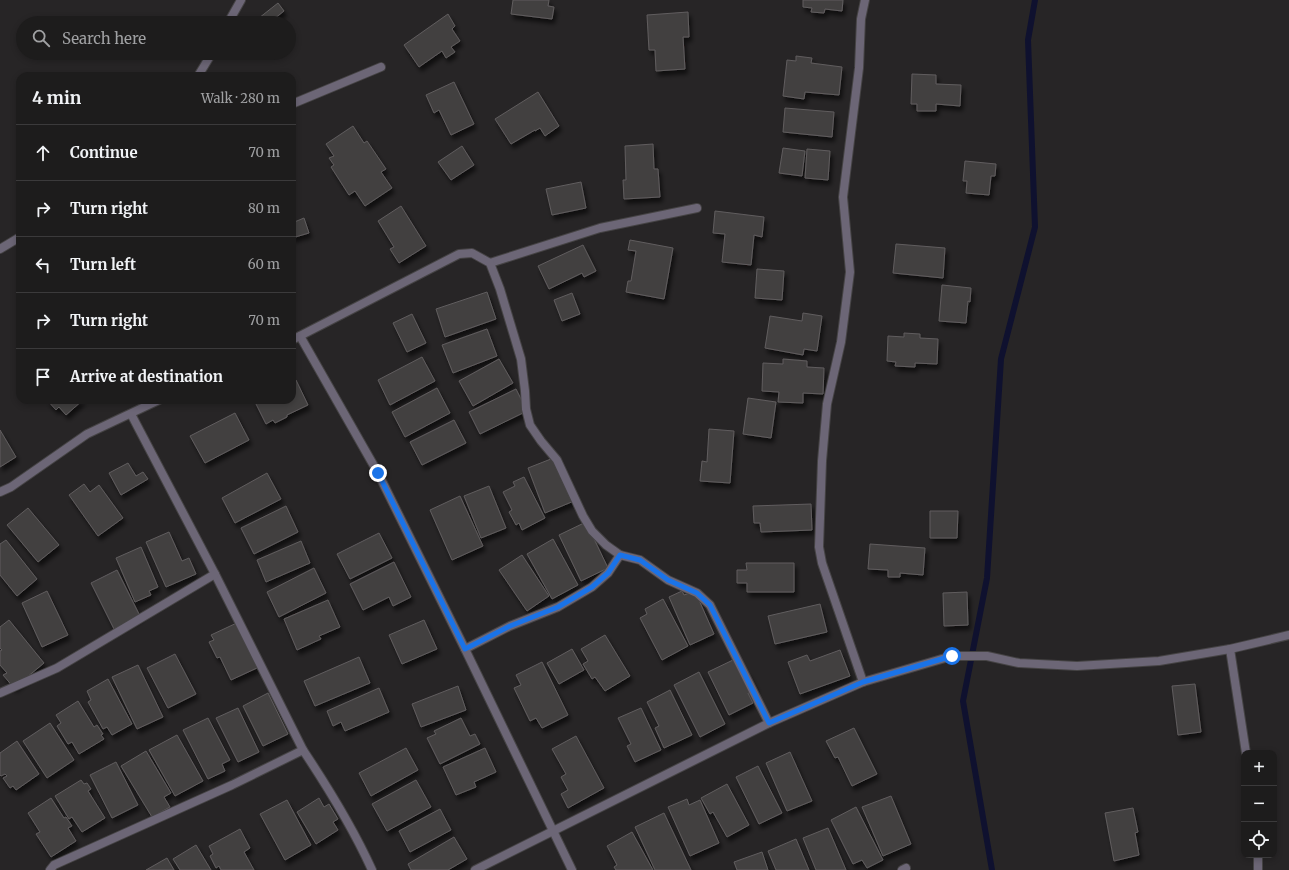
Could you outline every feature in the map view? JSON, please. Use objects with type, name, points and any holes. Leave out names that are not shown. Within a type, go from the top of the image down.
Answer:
[{"type":"street","points":[[232,16],[241,0]]},
{"type":"street","points":[[863,682],[822,563],[819,547],[822,461],[827,404],[840,342],[850,272],[843,197],[859,68],[861,20],[866,0]]},
{"type":"street","points":[[200,72],[208,60]]},
{"type":"street","points":[[296,102],[381,67]]},
{"type":"street","points":[[490,263],[600,228],[697,208]]},
{"type":"street","points":[[0,249],[16,239]]},
{"type":"street","points":[[296,338],[459,254],[472,253],[490,263],[500,289],[521,359],[526,410],[530,425],[557,460],[583,516],[592,531],[606,545],[620,555],[640,560],[668,580],[697,593],[710,605],[769,723]]},
{"type":"street","points":[[300,336],[378,473],[572,870]]},
{"type":"street","points":[[0,492],[11,487],[88,434],[151,404]]},
{"type":"street","points":[[131,414],[215,574],[303,750],[336,800],[372,870]]},
{"type":"street","points":[[465,649],[510,626],[558,607],[592,587],[608,573],[620,555]]},
{"type":"street","points":[[0,693],[57,668],[215,574]]},
{"type":"street","points":[[475,870],[769,723],[863,682],[952,656],[987,656],[1019,663],[1077,666],[1159,661],[1230,649],[1289,636]]},
{"type":"street","points":[[1230,649],[1246,750]]},
{"type":"street","points":[[50,870],[54,865],[232,785],[303,750]]},
{"type":"street","points":[[1258,858],[1258,870]]},
{"type":"building","points":[[513,0],[549,0],[548,6],[554,7],[552,19],[511,14]]},
{"type":"building","points":[[803,0],[843,0],[842,11],[825,9],[824,13],[811,12],[812,8],[803,7]]},
{"type":"building","points":[[278,3],[284,11],[278,16],[262,16]]},
{"type":"building","points":[[688,12],[689,37],[683,37],[685,69],[656,71],[655,50],[649,50],[647,15]]},
{"type":"building","points":[[448,14],[455,26],[452,29],[460,41],[451,47],[455,52],[446,58],[442,51],[419,67],[404,45]]},
{"type":"building","points":[[796,56],[812,58],[811,63],[842,67],[839,95],[805,92],[804,99],[783,96],[787,60],[796,61]]},
{"type":"building","points":[[912,74],[936,75],[936,84],[961,85],[960,106],[936,104],[936,111],[917,111],[917,104],[911,104]]},
{"type":"building","points":[[454,82],[474,124],[451,135],[439,110],[434,113],[426,95]]},
{"type":"building","points":[[538,92],[559,126],[545,136],[540,128],[511,144],[495,119]]},
{"type":"building","points":[[785,108],[834,112],[832,137],[783,132]]},
{"type":"building","points":[[353,126],[364,143],[367,141],[386,169],[381,172],[392,188],[365,206],[355,191],[349,195],[331,167],[334,165],[329,158],[334,156],[326,144]]},
{"type":"building","points":[[653,144],[654,169],[658,169],[660,197],[624,199],[623,180],[626,180],[625,146]]},
{"type":"building","points":[[462,146],[474,165],[451,180],[438,162]]},
{"type":"building","points":[[783,148],[805,151],[802,176],[779,173]]},
{"type":"building","points":[[807,149],[830,151],[828,180],[805,178]]},
{"type":"building","points":[[965,161],[996,164],[995,176],[991,176],[989,195],[966,193],[967,181],[963,181]]},
{"type":"building","points":[[581,182],[586,208],[552,215],[546,189]]},
{"type":"building","points":[[401,206],[426,246],[399,263],[390,249],[394,247],[378,221]]},
{"type":"building","points":[[715,211],[764,217],[762,237],[754,235],[751,265],[722,262],[725,234],[713,233]]},
{"type":"building","points":[[304,218],[309,233],[296,237],[296,221]]},
{"type":"building","points":[[630,240],[673,248],[664,299],[626,292],[628,281],[631,281],[636,251],[628,250]]},
{"type":"building","points":[[896,244],[945,248],[943,278],[893,273]]},
{"type":"building","points":[[583,245],[596,271],[584,277],[582,273],[549,289],[538,266]]},
{"type":"building","points":[[757,269],[784,271],[782,300],[755,298]]},
{"type":"building","points":[[942,285],[971,288],[966,323],[939,321]]},
{"type":"building","points":[[487,292],[496,319],[445,337],[436,309]]},
{"type":"building","points":[[572,293],[580,314],[562,321],[554,300]]},
{"type":"building","points":[[803,313],[822,316],[817,351],[804,349],[803,355],[765,348],[770,316],[802,321]]},
{"type":"building","points":[[412,314],[426,343],[407,352],[393,323]]},
{"type":"building","points":[[487,329],[497,356],[453,373],[442,345]]},
{"type":"building","points":[[904,333],[920,334],[920,338],[938,339],[937,364],[915,363],[915,367],[895,366],[896,362],[887,361],[888,336],[904,337]]},
{"type":"building","points":[[422,357],[435,381],[390,405],[378,380]]},
{"type":"building","points":[[499,359],[513,383],[473,406],[459,381]]},
{"type":"building","points":[[783,359],[807,361],[807,367],[824,368],[823,394],[803,393],[803,403],[778,402],[779,392],[762,391],[763,363],[783,364]]},
{"type":"building","points":[[296,380],[308,405],[287,415],[287,417],[275,423],[273,420],[266,424],[256,404],[296,404]]},
{"type":"building","points":[[437,388],[450,413],[405,437],[392,412]]},
{"type":"building","points":[[516,389],[527,411],[480,434],[469,412]]},
{"type":"building","points":[[748,398],[776,402],[771,438],[743,434]]},
{"type":"building","points":[[51,404],[78,404],[66,415],[59,407],[56,410]]},
{"type":"building","points":[[235,413],[249,440],[205,463],[190,436]]},
{"type":"building","points":[[454,420],[466,443],[422,465],[410,442]]},
{"type":"building","points":[[709,429],[734,431],[730,483],[700,481],[702,461],[707,462]]},
{"type":"building","points":[[0,430],[16,457],[0,467]]},
{"type":"building","points":[[556,457],[574,501],[545,513],[528,468]]},
{"type":"building","points":[[128,463],[136,476],[143,472],[148,479],[121,495],[109,473]]},
{"type":"building","points":[[267,473],[281,499],[235,523],[222,498]]},
{"type":"building","points":[[524,477],[545,518],[522,530],[519,523],[516,525],[509,512],[512,510],[503,492],[515,486],[513,482]]},
{"type":"building","points":[[84,484],[90,492],[99,485],[123,518],[98,536],[69,495]]},
{"type":"building","points":[[489,486],[506,528],[481,538],[464,496]]},
{"type":"building","points":[[460,496],[483,546],[452,560],[430,510]]},
{"type":"building","points":[[811,504],[812,530],[761,532],[760,523],[754,523],[753,506]]},
{"type":"building","points":[[286,506],[298,532],[254,554],[241,528]]},
{"type":"building","points":[[28,508],[59,545],[38,562],[7,525]]},
{"type":"building","points":[[930,511],[958,511],[957,538],[930,538]]},
{"type":"building","points":[[586,522],[608,568],[581,581],[559,535]]},
{"type":"building","points":[[169,532],[182,561],[189,558],[196,574],[166,587],[146,542]]},
{"type":"building","points":[[379,533],[392,558],[350,579],[337,554]]},
{"type":"building","points":[[553,539],[578,585],[552,599],[527,554]]},
{"type":"building","points":[[6,540],[37,579],[17,596],[0,575],[0,544]]},
{"type":"building","points":[[301,541],[310,563],[266,582],[257,560]]},
{"type":"building","points":[[870,544],[925,548],[923,575],[900,573],[900,577],[888,577],[888,570],[868,569]]},
{"type":"building","points":[[141,547],[158,587],[149,591],[151,595],[135,602],[116,558]]},
{"type":"building","points":[[522,555],[549,596],[527,611],[499,570]]},
{"type":"building","points":[[394,562],[411,597],[393,606],[389,597],[363,610],[350,584]]},
{"type":"building","points":[[746,563],[794,563],[794,592],[747,592],[747,583],[737,583],[737,570],[747,570]]},
{"type":"building","points":[[314,568],[326,593],[279,617],[267,592]]},
{"type":"building","points":[[117,570],[140,616],[114,629],[91,583]]},
{"type":"building","points":[[47,591],[68,635],[42,647],[22,603]]},
{"type":"building","points":[[682,591],[684,595],[695,591],[714,634],[690,645],[669,597]]},
{"type":"building","points":[[967,592],[968,625],[944,626],[943,593]]},
{"type":"building","points":[[663,599],[688,646],[662,660],[640,618],[647,614],[645,609]]},
{"type":"building","points":[[328,600],[340,627],[319,636],[321,639],[297,650],[284,619]]},
{"type":"building","points":[[820,604],[827,632],[775,644],[768,616]]},
{"type":"building","points":[[9,620],[44,663],[14,688],[3,675],[7,673],[0,665],[0,651],[2,650],[0,648],[0,627]]},
{"type":"building","points":[[424,620],[437,649],[402,664],[389,635]]},
{"type":"building","points":[[241,621],[257,668],[231,680],[220,657],[217,658],[209,642],[214,640],[211,635]]},
{"type":"building","points":[[605,635],[630,676],[605,691],[595,677],[592,679],[583,664],[588,661],[581,649]]},
{"type":"building","points":[[572,649],[584,670],[559,684],[547,663]]},
{"type":"building","points":[[840,650],[850,676],[800,694],[788,662],[807,655],[810,661]]},
{"type":"building","points":[[175,654],[196,694],[168,708],[147,668]]},
{"type":"building","points":[[359,657],[370,683],[315,706],[304,681]]},
{"type":"building","points":[[733,660],[741,675],[747,672],[756,689],[748,693],[753,703],[729,715],[708,672]]},
{"type":"building","points":[[542,662],[568,715],[542,728],[536,718],[530,721],[514,688],[521,685],[516,675]]},
{"type":"building","points":[[138,665],[163,717],[137,729],[112,677]]},
{"type":"building","points":[[699,672],[725,724],[700,737],[674,685]]},
{"type":"building","points":[[108,679],[132,724],[112,735],[107,727],[103,729],[88,702],[91,700],[87,691]]},
{"type":"building","points":[[1195,684],[1201,732],[1178,735],[1172,686]]},
{"type":"building","points":[[458,686],[466,710],[421,727],[412,704]]},
{"type":"building","points":[[379,688],[389,712],[345,731],[341,722],[333,726],[327,711]]},
{"type":"building","points":[[670,690],[692,735],[664,748],[655,728],[659,726],[647,702]]},
{"type":"building","points":[[268,693],[288,734],[263,746],[243,706]]},
{"type":"building","points":[[78,701],[94,727],[97,725],[103,734],[101,735],[104,739],[79,754],[72,742],[68,744],[57,726],[61,723],[56,715]]},
{"type":"building","points":[[238,708],[259,752],[238,762],[216,718]]},
{"type":"building","points":[[641,708],[661,750],[635,762],[627,746],[631,744],[618,718]]},
{"type":"building","points":[[208,718],[230,760],[222,764],[225,771],[208,779],[183,730]]},
{"type":"building","points":[[461,718],[470,736],[475,734],[480,744],[440,764],[427,738],[436,734],[434,731]]},
{"type":"building","points":[[50,723],[74,760],[47,778],[23,741]]},
{"type":"building","points":[[854,728],[877,774],[852,786],[838,757],[835,758],[826,741]]},
{"type":"building","points":[[177,735],[203,781],[175,796],[149,750]]},
{"type":"building","points":[[576,736],[604,788],[568,808],[561,794],[568,790],[561,777],[566,774],[552,749]]},
{"type":"building","points":[[17,741],[39,774],[16,790],[13,786],[10,788],[3,778],[7,776],[5,774],[0,775],[0,753]]},
{"type":"building","points":[[406,748],[418,770],[371,796],[359,773]]},
{"type":"building","points":[[485,748],[496,772],[474,782],[476,787],[456,795],[443,767]]},
{"type":"building","points":[[146,751],[171,793],[164,797],[170,807],[152,817],[121,766]]},
{"type":"building","points":[[790,752],[812,801],[787,811],[766,763]]},
{"type":"building","points":[[116,762],[138,805],[112,818],[90,775]]},
{"type":"building","points":[[758,766],[782,813],[759,824],[736,777]]},
{"type":"building","points":[[81,780],[84,784],[87,783],[91,789],[88,791],[105,818],[82,832],[72,817],[69,819],[55,796]]},
{"type":"building","points":[[416,780],[431,807],[387,831],[372,804]]},
{"type":"building","points":[[727,784],[749,825],[727,837],[713,812],[710,814],[701,798]]},
{"type":"building","points":[[891,796],[911,844],[883,856],[862,807]]},
{"type":"building","points":[[51,798],[64,818],[66,817],[72,826],[68,828],[76,841],[51,857],[36,834],[40,832],[28,813]]},
{"type":"building","points":[[319,798],[324,807],[329,804],[338,819],[333,822],[338,830],[316,844],[297,812]]},
{"type":"building","points":[[687,799],[689,805],[700,800],[719,843],[690,856],[668,807]]},
{"type":"building","points":[[287,800],[311,845],[285,860],[260,814]]},
{"type":"building","points":[[856,807],[883,860],[867,868],[862,860],[853,864],[831,820]]},
{"type":"building","points":[[1133,808],[1138,832],[1135,833],[1139,855],[1114,861],[1105,813]]},
{"type":"building","points":[[440,809],[451,830],[410,852],[399,831]]},
{"type":"building","points":[[664,813],[691,870],[655,870],[635,827]]},
{"type":"building","points":[[828,828],[846,870],[816,870],[803,838]]},
{"type":"building","points":[[240,829],[250,848],[244,852],[254,870],[221,870],[219,866],[216,868],[210,856],[213,854],[209,846]]},
{"type":"building","points":[[632,832],[653,870],[616,870],[614,867],[617,865],[607,846]]},
{"type":"building","points":[[454,837],[467,859],[448,870],[411,870],[408,864]]},
{"type":"building","points":[[796,839],[809,870],[776,870],[768,851]]},
{"type":"building","points":[[196,845],[211,870],[180,870],[173,859]]},
{"type":"building","points":[[762,852],[768,870],[737,870],[734,862]]},
{"type":"building","points":[[167,858],[174,870],[146,870]]},
{"type":"waterway","points":[[992,870],[963,701],[987,578],[1001,359],[1035,227],[1028,40],[1035,0]]},
{"type":"route","points":[[378,473],[465,649],[510,626],[558,607],[592,587],[608,573],[620,555],[640,560],[668,580],[697,593],[710,605],[769,723],[863,682],[952,656]]}]
